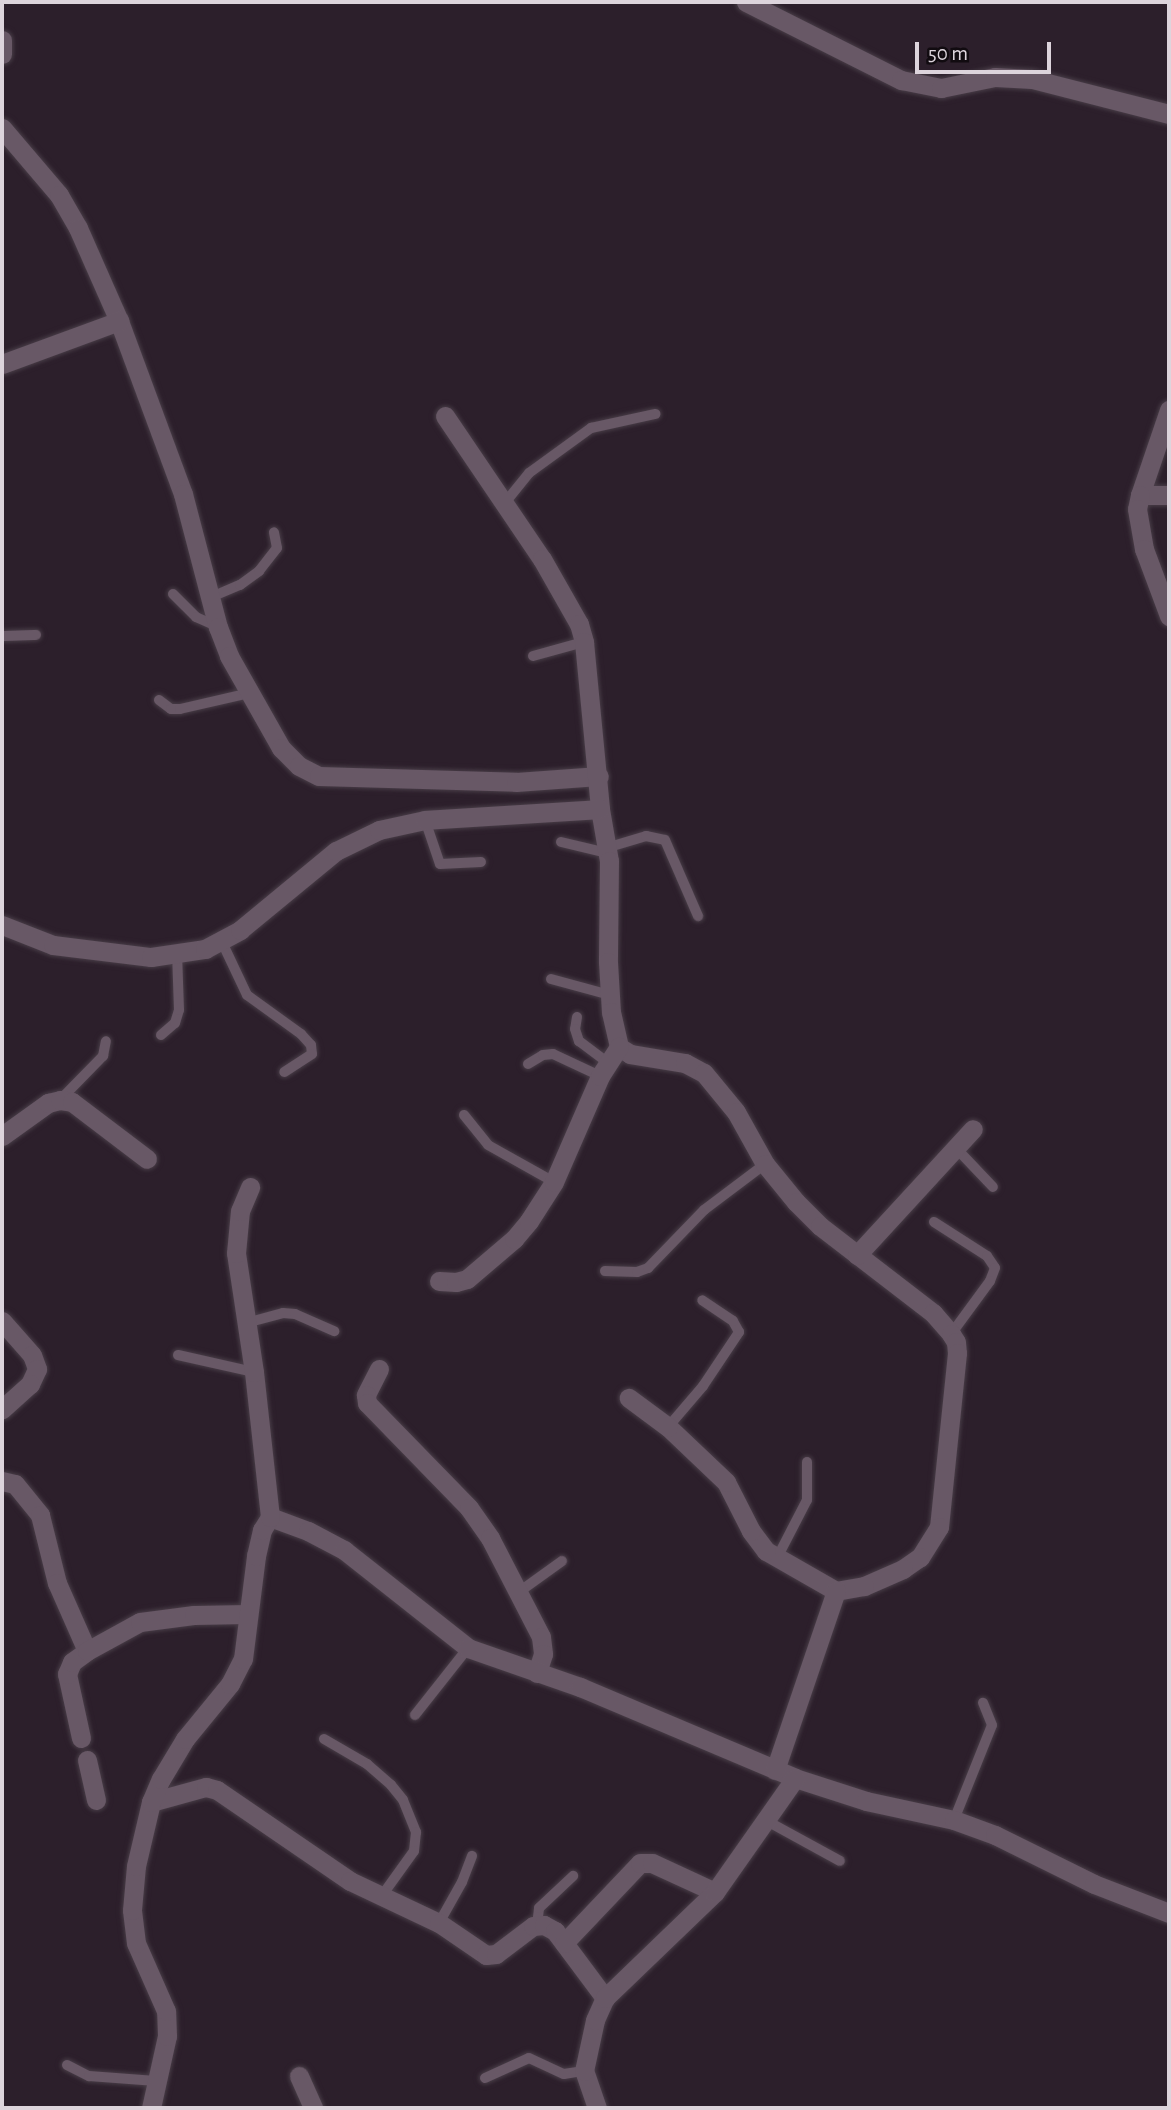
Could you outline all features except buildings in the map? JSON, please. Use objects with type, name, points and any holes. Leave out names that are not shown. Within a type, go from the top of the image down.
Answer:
[{"type":"street","points":[[746,2],[901,80],[941,88],[995,77],[1032,79],[1169,114]]},
{"type":"street","points":[[2,40],[2,54]]},
{"type":"street","points":[[2,128],[59,195],[78,228],[119,321],[183,494],[218,627],[281,748],[299,766],[319,776],[516,782],[599,791]]},
{"type":"street","points":[[2,363],[119,321]]},
{"type":"street","points":[[1169,410],[1137,509],[1140,534],[1169,616]]},
{"type":"street","points":[[439,1281],[456,1282],[483,1267],[514,1240],[554,1182],[609,1062],[610,995],[607,850],[586,685],[584,642],[579,624],[542,559],[445,416]]},
{"type":"street","points":[[1140,495],[1169,495]]},
{"type":"street","points":[[2,925],[53,944],[151,957],[205,949],[240,930],[336,851],[379,830],[599,791]]},
{"type":"street","points":[[609,1062],[630,1054],[685,1063],[704,1073],[736,1112],[765,1164],[783,1188],[812,1218],[933,1313],[951,1334],[956,1342],[957,1353],[941,1517],[932,1541],[920,1557],[903,1569],[864,1586],[836,1591],[777,1558],[760,1545],[726,1482],[668,1427],[629,1398]]},
{"type":"street","points":[[2,1136],[48,1103],[60,1100],[72,1102],[147,1159]]},
{"type":"street","points":[[857,1255],[973,1129]]},
{"type":"street","points":[[151,2108],[167,2036],[166,2011],[136,1943],[132,1910],[136,1866],[151,1802],[185,1739],[237,1673],[247,1643],[247,1614],[262,1530],[270,1517],[254,1372],[236,1253],[240,1211],[250,1187]]},
{"type":"street","points":[[2,1321],[32,1355],[37,1369],[30,1384],[2,1409]]},
{"type":"street","points":[[379,1369],[366,1395],[367,1404],[469,1508],[490,1538],[544,1646],[537,1672]]},
{"type":"street","points":[[5,1473],[40,1515],[57,1583],[87,1651]]},
{"type":"street","points":[[270,1517],[308,1531],[344,1550],[468,1648],[593,1692],[795,1778],[866,1801],[954,1820],[995,1835],[1094,1884],[1169,1913]]},
{"type":"street","points":[[775,1770],[836,1591]]},
{"type":"street","points":[[81,1738],[67,1674],[72,1661],[141,1622],[194,1615],[247,1614]]},
{"type":"street","points":[[87,1760],[96,1800]]},
{"type":"street","points":[[597,2108],[584,2071],[595,2020],[605,1998],[715,1892],[795,1778]]},
{"type":"street","points":[[151,1802],[206,1787],[217,1790],[350,1881],[381,1898],[439,1923],[492,1956],[537,1924],[555,1931],[605,1998]]},
{"type":"street","points":[[564,1943],[640,1864],[652,1863],[715,1892]]},
{"type":"street","points":[[299,2076],[313,2108]]},
{"type":"lane","points":[[504,504],[530,474],[592,428],[655,414]]},
{"type":"lane","points":[[209,598],[240,585],[259,571],[277,548],[274,532]]},
{"type":"lane","points":[[173,594],[196,617],[218,627]]},
{"type":"lane","points":[[2,636],[36,635]]},
{"type":"lane","points":[[533,656],[584,642]]},
{"type":"lane","points":[[159,700],[171,709],[180,709],[250,693]]},
{"type":"lane","points":[[425,820],[440,864],[481,862]]},
{"type":"lane","points":[[561,842],[607,850],[633,840],[654,836],[665,840],[698,916]]},
{"type":"lane","points":[[221,940],[247,995],[301,1034],[311,1045],[312,1054],[284,1072]]},
{"type":"lane","points":[[160,1035],[175,1023],[179,1010],[177,953]]},
{"type":"lane","points":[[551,979],[610,995]]},
{"type":"lane","points":[[577,1017],[575,1029],[579,1041],[609,1062]]},
{"type":"lane","points":[[60,1100],[103,1056],[106,1041]]},
{"type":"lane","points":[[528,1064],[543,1055],[553,1054],[609,1062]]},
{"type":"lane","points":[[464,1115],[488,1145],[554,1182]]},
{"type":"lane","points":[[956,1147],[993,1187]]},
{"type":"lane","points":[[605,1271],[637,1272],[648,1268],[704,1210],[765,1164]]},
{"type":"lane","points":[[934,1222],[988,1256],[995,1268],[990,1281],[951,1334]]},
{"type":"lane","points":[[668,1427],[703,1386],[739,1332],[733,1321],[702,1300]]},
{"type":"lane","points":[[246,1323],[283,1313],[295,1314],[334,1331]]},
{"type":"lane","points":[[178,1356],[254,1372]]},
{"type":"lane","points":[[777,1558],[807,1500],[807,1462]]},
{"type":"lane","points":[[519,1592],[562,1561]]},
{"type":"lane","points":[[415,1715],[468,1648]]},
{"type":"lane","points":[[954,1820],[992,1725],[983,1703]]},
{"type":"lane","points":[[324,1739],[367,1764],[391,1785],[403,1800],[416,1832],[414,1851],[381,1898]]},
{"type":"lane","points":[[767,1821],[840,1861]]},
{"type":"lane","points":[[439,1923],[462,1882],[472,1856]]},
{"type":"lane","points":[[537,1924],[539,1908],[573,1876]]},
{"type":"lane","points":[[485,2078],[529,2058],[564,2074],[584,2071]]},
{"type":"lane","points":[[67,2065],[89,2076],[156,2081]]}]
